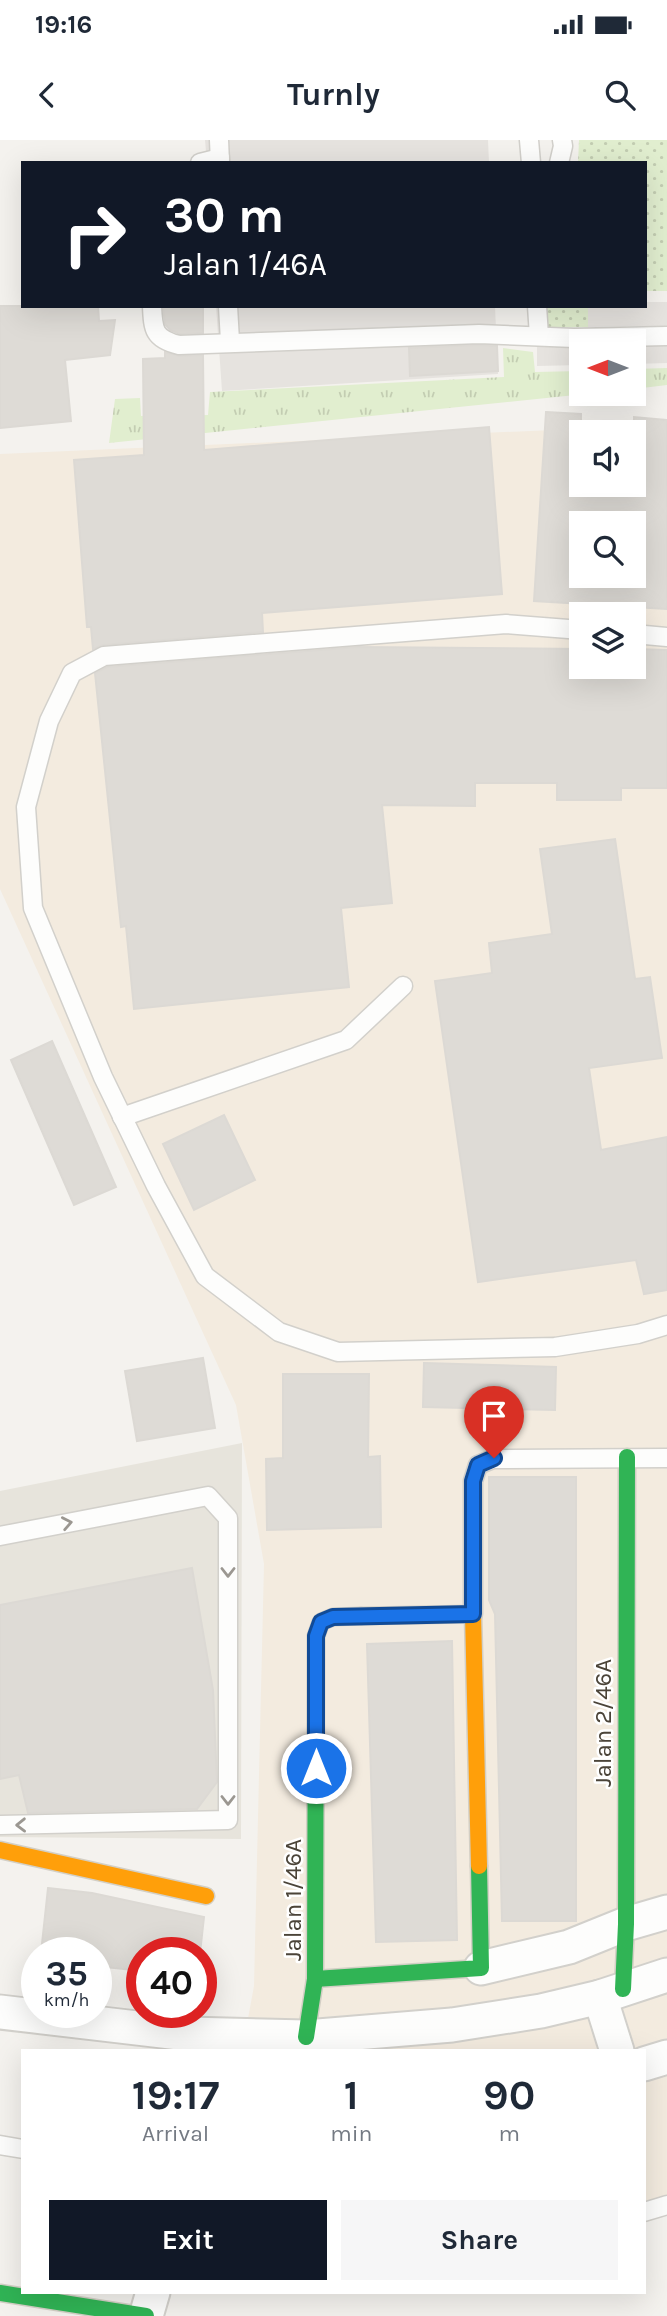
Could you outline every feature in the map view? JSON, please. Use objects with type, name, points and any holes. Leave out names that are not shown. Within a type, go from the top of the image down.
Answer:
[{"type":"street","name":"Jalan 2/46A","points":[[612,1993],[626,1924],[627,1457]]},
{"type":"street","points":[[473,1614],[481,1968]]},
{"type":"street","name":"Jalan 1/46A","points":[[306,2037],[315,1979],[316,1636],[321,1622],[333,1617],[473,1614]]},
{"type":"street","points":[[0,1850],[205,1896]]},
{"type":"street","points":[[315,1979],[481,1968],[569,1947],[626,1924],[667,1912]]},
{"type":"street","points":[[2,2006],[187,2042],[306,2037],[452,2025],[541,2011],[612,1993],[667,1975]]},
{"type":"street","points":[[612,1993],[617,2049]]},
{"type":"street","points":[[646,2063],[667,2057]]},
{"type":"street","points":[[0,2294],[146,2316],[153,2294]]},
{"type":"lane","points":[[219,140],[220,161]]},
{"type":"lane","points":[[530,140],[531,161]]},
{"type":"lane","points":[[559,161],[562,140]]},
{"type":"lane","points":[[152,308],[153,327],[164,341],[179,345],[230,341],[479,334],[574,338],[667,336]]},
{"type":"lane","points":[[228,308],[230,341]]},
{"type":"lane","points":[[537,308],[538,336]]},
{"type":"lane","points":[[569,629],[506,624],[104,656],[72,673],[49,721],[26,807],[33,908],[122,1117],[205,1276],[279,1332],[338,1352],[555,1347],[638,1334],[667,1325]]},
{"type":"lane","points":[[646,635],[667,637]]},
{"type":"lane","points":[[122,1117],[346,1040],[403,986]]},
{"type":"lane","points":[[473,1614],[473,1481],[478,1465],[494,1458],[667,1458]]},
{"type":"lane","points":[[0,1536],[208,1496],[228,1518],[228,1820],[0,1825]]},
{"type":"lane","points":[[0,2145],[21,2149]]},
{"type":"lane","points":[[646,2211],[667,2205]]},
{"type":"shaded area","points":[[205,140],[488,140],[489,161],[207,161]]},
{"type":"shaded area","points":[[647,302],[667,302],[667,326],[588,327],[588,308],[647,308]]},
{"type":"shaded area","points":[[216,308],[495,308],[498,374],[222,391]]},
{"type":"shaded area","points":[[667,344],[667,363],[646,364],[646,345]]},
{"type":"shaded area","points":[[569,346],[569,365],[537,366],[537,347]]},
{"type":"shaded area","points":[[667,425],[667,2214],[646,2220],[646,2049],[242,2049],[254,1986],[264,1564],[236,1405],[0,889],[0,454],[569,429],[569,497],[646,497],[646,426]]},
{"type":"shaded area","points":[[242,1443],[241,1839],[0,1837],[0,1491]]},
{"type":"green space","points":[[579,140],[667,140],[667,291],[647,291],[647,161],[578,161]]},
{"type":"green space","points":[[540,308],[588,308],[588,327],[542,328]]},
{"type":"green space","points":[[503,348],[533,352],[535,372],[569,371],[569,396],[109,443],[115,399],[140,398],[141,416],[208,415],[210,392],[504,377]]},
{"type":"green space","points":[[667,368],[667,385],[646,388],[646,369]]},
{"type":"building","points":[[0,306],[98,308],[99,321],[115,320],[110,355],[65,360],[71,421],[0,428]]},
{"type":"building","points":[[163,308],[203,308],[203,333],[180,334],[170,330],[165,324]]},
{"type":"building","points":[[497,346],[498,371],[410,376],[409,348]]},
{"type":"building","points":[[165,352],[179,356],[203,355],[204,450],[489,427],[502,594],[262,613],[263,632],[103,645],[93,649],[91,627],[87,627],[74,460],[144,455],[143,359],[165,358]]},
{"type":"building","points":[[546,412],[581,414],[581,420],[569,420],[569,497],[646,497],[646,420],[634,420],[634,417],[667,420],[667,609],[646,608],[646,602],[534,601]]},
{"type":"building","points":[[358,647],[569,649],[569,679],[646,679],[646,649],[667,650],[667,788],[621,788],[621,800],[557,800],[557,783],[475,783],[475,806],[382,805],[392,903],[341,908],[349,987],[134,1009],[126,926],[121,927],[95,673],[107,667]]},
{"type":"building","points":[[615,839],[635,979],[650,977],[662,1058],[589,1068],[601,1150],[667,1137],[667,1290],[644,1294],[636,1260],[478,1282],[435,981],[492,973],[489,943],[552,934],[540,849]]},
{"type":"building","points":[[52,1041],[116,1187],[74,1205],[11,1060]]},
{"type":"building","points":[[224,1115],[255,1180],[194,1210],[163,1144]]},
{"type":"building","points":[[203,1358],[215,1428],[137,1441],[125,1371]]},
{"type":"building","points":[[424,1363],[556,1367],[555,1410],[423,1407]]},
{"type":"building","points":[[283,1374],[369,1374],[368,1457],[380,1456],[381,1527],[267,1530],[266,1459],[283,1458]]},
{"type":"building","points":[[489,1477],[576,1477],[576,1921],[502,1921],[495,1614],[489,1600]]},
{"type":"building","points":[[192,1568],[213,1690],[217,1782],[197,1809],[28,1813],[19,1775],[0,1779],[0,1605]]},
{"type":"building","points":[[452,1641],[457,1940],[376,1942],[367,1644]]},
{"type":"building","points":[[48,1888],[92,1893],[204,1917],[202,1937],[126,1937],[126,1969],[112,1968],[112,1937],[43,1937]]},
{"type":"traffic: fast","points":[[623,1989],[626,1924],[627,1457]]},
{"type":"traffic: fast","points":[[306,2037],[315,1979],[316,1636],[321,1622],[333,1617],[361,1616]]},
{"type":"traffic: fast","points":[[315,1979],[481,1968],[479,1866]]},
{"type":"traffic: fast","points":[[0,2293],[146,2316]]},
{"type":"traffic: slow","points":[[361,1616],[473,1614],[479,1866]]},
{"type":"traffic: slow","points":[[0,1850],[206,1896]]},
{"type":"route","points":[[316,1768],[316,1636],[321,1622],[333,1617],[473,1614],[473,1481],[478,1465],[494,1458]]}]
